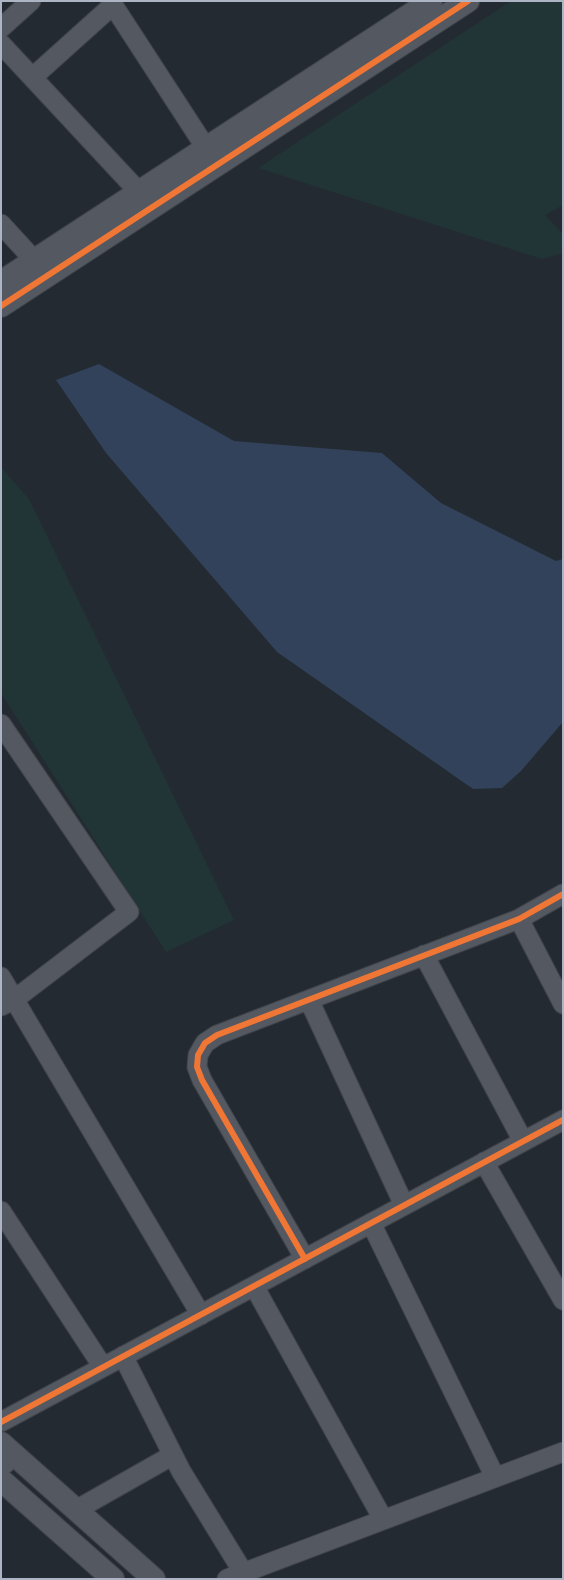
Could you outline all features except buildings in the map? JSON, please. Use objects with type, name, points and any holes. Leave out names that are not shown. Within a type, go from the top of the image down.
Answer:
[{"type":"street","points":[[1,28],[31,1]]},
{"type":"street","points":[[1,282],[430,1]]},
{"type":"street","points":[[1,306],[468,1]]},
{"type":"street","points":[[33,77],[113,5],[206,148]]},
{"type":"street","points":[[1,44],[139,192]]},
{"type":"street","points":[[1,224],[34,260]]},
{"type":"street","points":[[1,724],[129,912],[8,1003]]},
{"type":"street","points":[[305,1259],[202,1080],[197,1067],[198,1055],[206,1043],[217,1035],[519,919],[563,894]]},
{"type":"street","points":[[519,919],[563,1004]]},
{"type":"street","points":[[424,955],[523,1141]]},
{"type":"street","points":[[1,977],[8,1003],[201,1315]]},
{"type":"street","points":[[309,1000],[404,1205]]},
{"type":"street","points":[[1,1422],[563,1120]]},
{"type":"street","points":[[484,1162],[563,1300]]},
{"type":"street","points":[[1,1211],[103,1367]]},
{"type":"street","points":[[371,1223],[495,1477]]},
{"type":"street","points":[[254,1286],[383,1519]]},
{"type":"street","points":[[123,1356],[235,1575],[563,1452]]},
{"type":"street","points":[[6,1455],[76,1510],[154,1579]]},
{"type":"street","points":[[76,1510],[173,1455]]},
{"type":"street","points":[[1,1480],[113,1579]]},
{"type":"shaded area","points":[[511,1],[563,1],[563,205],[545,215],[563,234],[563,253],[542,259],[258,168]]},
{"type":"shaded area","points":[[1,467],[29,499],[234,920],[166,952],[1,693]]},
{"type":"water","points":[[99,364],[234,441],[382,453],[441,503],[556,561],[563,559],[563,722],[521,771],[502,788],[473,789],[277,652],[106,453],[56,380]]},
{"type":"cycle path","points":[[1,306],[468,1]]},
{"type":"cycle path","points":[[305,1259],[202,1080],[197,1067],[198,1055],[205,1043],[217,1035],[519,919],[563,894]]},
{"type":"cycle path","points":[[1,1422],[563,1120]]}]
